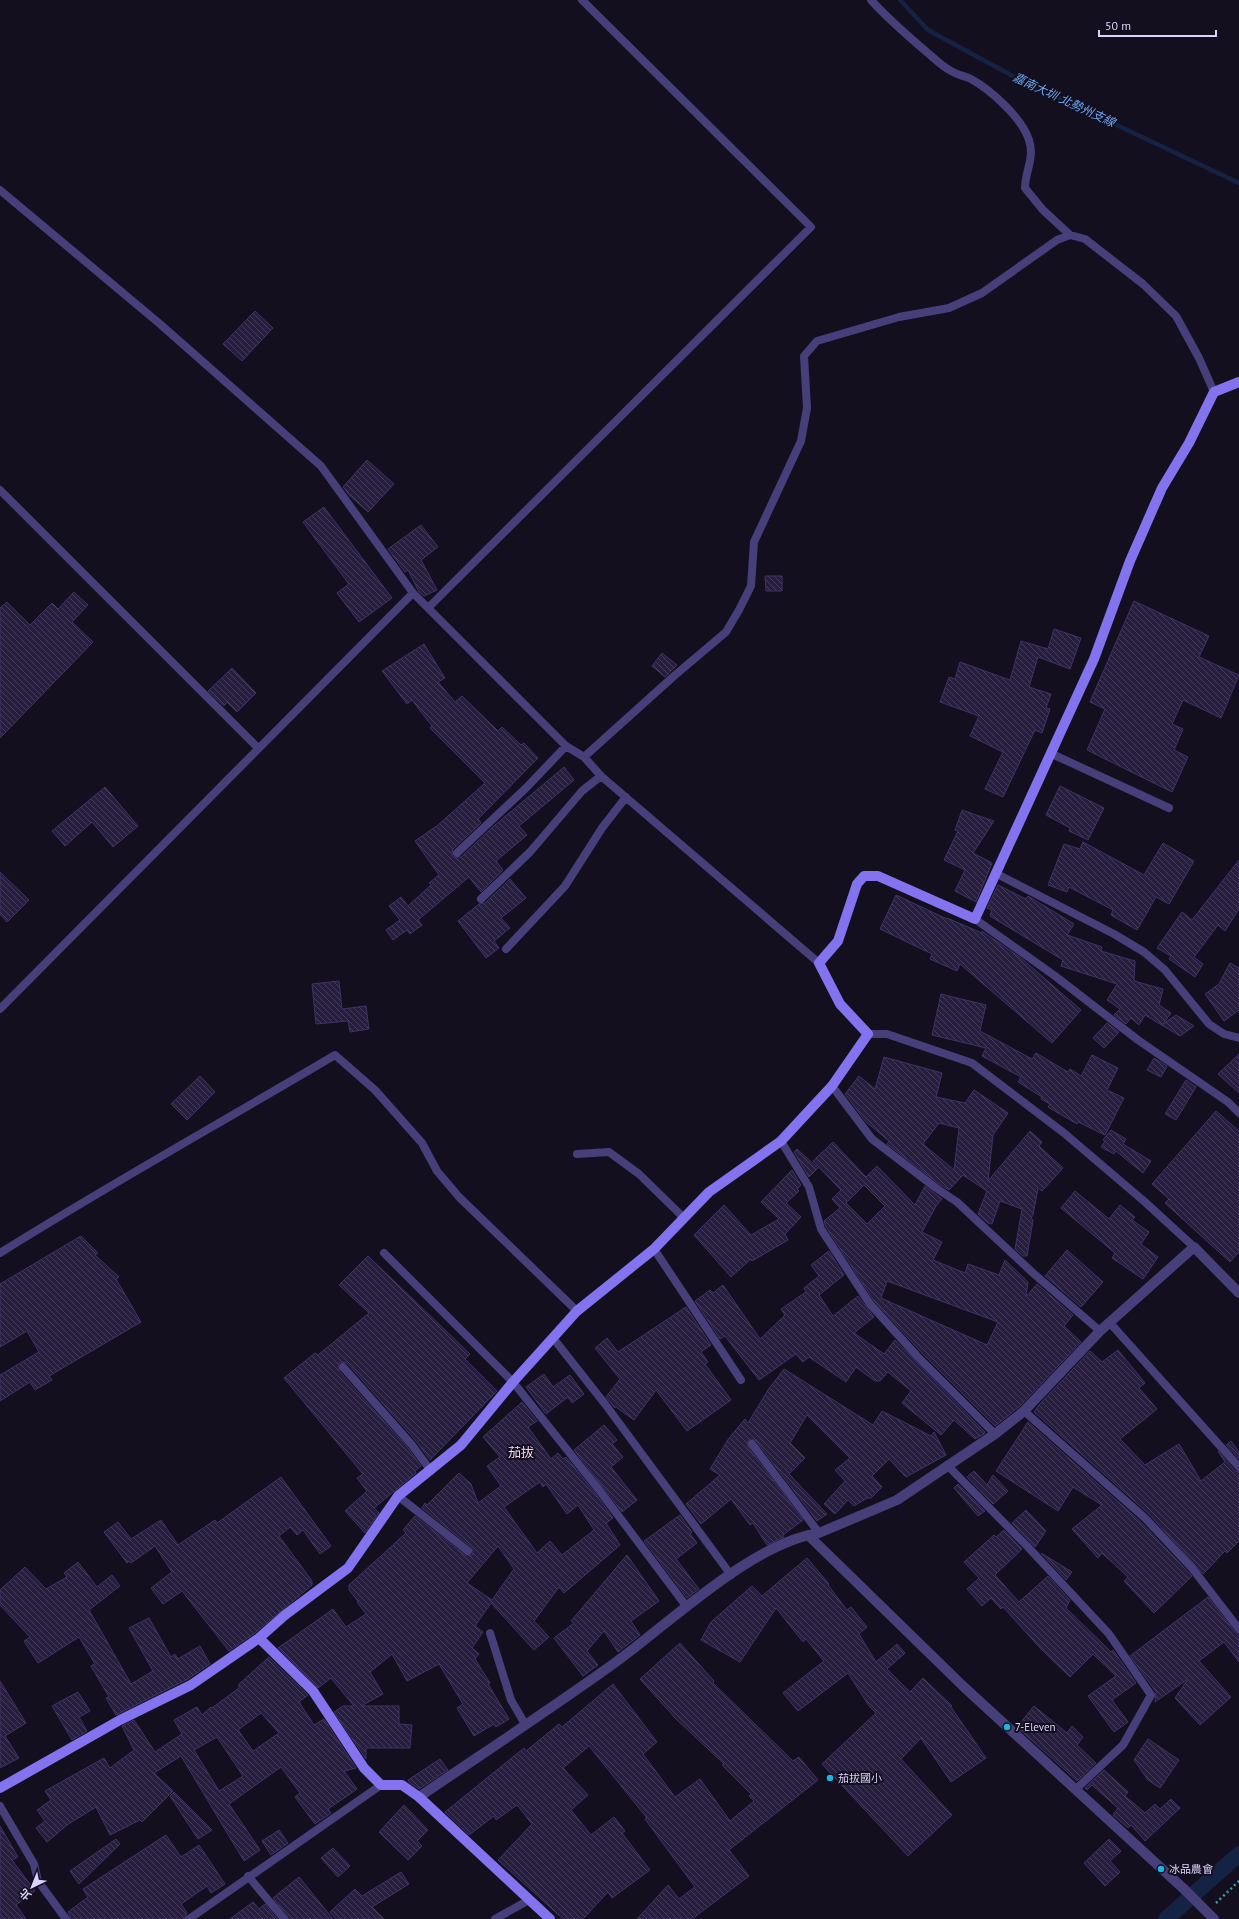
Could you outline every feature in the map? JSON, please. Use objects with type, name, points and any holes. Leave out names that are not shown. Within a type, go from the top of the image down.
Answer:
[{"type":"street","points":[[0,1788],[120,1720],[191,1685],[260,1638],[285,1615],[348,1568],[398,1496],[431,1471],[461,1445],[513,1382],[577,1311],[654,1249],[709,1192],[781,1141],[832,1086],[868,1034],[840,1004],[819,963],[838,941],[857,884],[864,876],[878,876],[975,920],[1094,659],[1130,561],[1162,488],[1189,443],[1214,392],[1239,382]]},
{"type":"street","points":[[419,1797],[617,1661],[687,1606],[765,1552],[808,1535],[819,1533],[897,1500],[995,1434],[1024,1411],[1100,1331],[1194,1247],[1239,1293]]},
{"type":"street","points":[[808,1535],[964,1687],[1185,1890],[1214,1919]]},
{"type":"street","points":[[260,1638],[313,1691],[364,1768],[381,1784],[402,1786],[419,1797],[550,1919]]},
{"type":"lane","points":[[429,606],[811,227],[582,0]]},
{"type":"lane","points":[[871,0],[891,22],[951,71],[970,79],[990,91],[1009,110],[1029,139],[1032,153],[1030,165],[1025,178],[1025,188],[1038,205],[1070,235],[1085,239],[1143,284],[1176,316],[1199,358],[1214,392]]},
{"type":"lane","points":[[0,190],[160,324],[321,466],[413,593],[429,606],[566,746],[584,757],[601,776],[819,963]]},
{"type":"lane","points":[[584,757],[674,676],[726,632],[739,610],[751,586],[754,542],[801,441],[807,408],[804,356],[810,347],[817,340],[899,317],[948,308],[982,293],[1057,240],[1070,235]]},
{"type":"lane","points":[[0,490],[258,748]]},
{"type":"lane","points":[[0,1009],[413,593]]},
{"type":"lane","points":[[457,853],[528,787],[566,746]]},
{"type":"lane","points":[[1052,754],[1169,808]]},
{"type":"lane","points":[[481,899],[530,852],[582,791],[601,776]]},
{"type":"lane","points":[[506,949],[565,886],[602,828],[626,797]]},
{"type":"lane","points":[[997,874],[1108,930],[1144,952],[1165,970],[1210,1024],[1224,1034],[1239,1038]]},
{"type":"lane","points":[[975,920],[1055,976],[1138,1040],[1228,1102],[1239,1113]]},
{"type":"lane","points":[[868,1034],[888,1034],[972,1063],[1064,1133],[1145,1202],[1194,1247]]},
{"type":"lane","points":[[0,1253],[76,1205],[188,1142],[335,1055],[375,1090],[422,1143],[437,1171],[459,1197],[577,1311]]},
{"type":"lane","points":[[832,1086],[872,1139],[936,1188],[957,1202],[1033,1273],[1100,1331]]},
{"type":"lane","points":[[781,1141],[808,1187],[821,1229],[870,1304],[918,1357],[995,1434]]},
{"type":"lane","points":[[577,1154],[609,1152],[639,1174],[684,1218]]},
{"type":"lane","points":[[654,1249],[741,1380]]},
{"type":"lane","points":[[384,1253],[513,1382],[596,1486],[687,1606]]},
{"type":"lane","points":[[1110,1323],[1239,1467]]},
{"type":"lane","points":[[553,1338],[605,1404],[731,1575]]},
{"type":"lane","points":[[343,1367],[412,1445],[431,1471]]},
{"type":"lane","points":[[1024,1411],[1145,1518],[1192,1568],[1239,1629]]},
{"type":"lane","points":[[752,1444],[819,1533]]},
{"type":"lane","points":[[947,1465],[1027,1546],[1109,1634],[1151,1695],[1123,1745],[1076,1789]]},
{"type":"lane","points":[[398,1496],[468,1551]]},
{"type":"lane","points":[[490,1633],[511,1700],[525,1724]]},
{"type":"lane","points":[[189,1919],[248,1876],[381,1784]]},
{"type":"lane","points":[[0,1806],[34,1864],[38,1881],[66,1919]]},
{"type":"lane","points":[[248,1876],[284,1919]]},
{"type":"lane","points":[[494,1919],[529,1900]]},
{"type":"path","points":[[1211,1908],[1239,1881]]},
{"type":"building","points":[[255,311],[273,328],[242,361],[223,344]]},
{"type":"building","points":[[367,460],[394,484],[368,512],[349,495],[343,487]]},
{"type":"building","points":[[324,507],[392,598],[359,622],[337,593],[349,584],[303,522]]},
{"type":"building","points":[[421,525],[438,547],[421,560],[437,590],[424,596],[419,592],[408,570],[405,572],[388,549]]},
{"type":"building","points":[[765,576],[782,576],[782,591],[766,591]]},
{"type":"building","points":[[74,592],[88,605],[72,622],[93,642],[0,738],[0,608],[7,602],[30,625],[52,603],[58,609]]},
{"type":"building","points":[[1134,601],[1209,636],[1199,657],[1239,675],[1221,718],[1183,700],[1172,724],[1183,729],[1174,750],[1188,757],[1172,792],[1087,750],[1105,709],[1090,702]]},
{"type":"building","points":[[1054,629],[1081,638],[1070,669],[1038,657],[1029,687],[1051,694],[1046,708],[1050,709],[1042,733],[1035,730],[1003,797],[985,789],[1003,752],[970,736],[979,716],[940,702],[949,677],[955,679],[960,662],[1010,680],[1021,641],[1048,649]]},
{"type":"building","points":[[424,644],[445,678],[438,682],[455,702],[462,696],[498,731],[502,727],[521,745],[524,743],[538,758],[478,819],[481,823],[453,849],[453,857],[461,857],[495,825],[564,767],[574,780],[519,826],[527,835],[496,861],[503,870],[481,892],[469,877],[418,920],[422,925],[410,934],[407,930],[393,940],[386,930],[400,920],[389,906],[401,897],[408,906],[431,885],[429,883],[439,875],[415,841],[438,825],[485,783],[430,728],[432,726],[412,700],[407,704],[382,671]]},
{"type":"building","points":[[662,653],[677,665],[665,677],[652,666]]},
{"type":"building","points":[[232,668],[256,693],[237,712],[227,702],[224,706],[208,691]]},
{"type":"building","points":[[1060,786],[1104,808],[1088,840],[1069,831],[1070,828],[1046,815]]},
{"type":"building","points":[[105,787],[138,826],[113,847],[92,822],[65,846],[52,831]]},
{"type":"building","points":[[962,810],[994,821],[973,853],[992,863],[976,902],[955,891],[965,870],[944,860],[958,831],[955,830]]},
{"type":"building","points":[[1083,842],[1144,875],[1163,843],[1194,861],[1169,904],[1156,897],[1137,930],[1111,915],[1113,910],[1069,887],[1067,892],[1048,885],[1064,844],[1080,849]]},
{"type":"building","points":[[1239,860],[1239,909],[1225,931],[1218,925],[1194,957],[1203,964],[1195,977],[1169,959],[1171,956],[1157,948],[1182,912],[1192,920]]},
{"type":"building","points":[[0,872],[29,900],[7,922],[0,914]]},
{"type":"building","points":[[510,879],[526,898],[501,918],[510,928],[494,941],[499,948],[486,958],[458,921],[479,904],[485,903]]},
{"type":"building","points":[[998,885],[1026,899],[1028,896],[1074,924],[1067,935],[1102,947],[1101,951],[1135,961],[1134,981],[1163,989],[1159,1005],[1171,1013],[1163,1024],[1176,1015],[1194,1026],[1180,1036],[1145,1015],[1139,1025],[1131,1018],[1126,1024],[1114,1015],[1120,1009],[1107,1000],[1117,984],[1061,966],[1063,960],[990,916],[992,910],[987,908]]},
{"type":"building","points":[[896,895],[947,919],[982,933],[982,931],[1021,958],[1081,1010],[1052,1043],[960,964],[957,971],[930,959],[932,954],[880,929]]},
{"type":"building","points":[[1230,963],[1239,968],[1239,1010],[1224,1021],[1205,994],[1219,984]]},
{"type":"building","points":[[339,981],[342,1009],[366,1006],[369,1029],[350,1032],[348,1021],[316,1024],[312,984]]},
{"type":"building","points":[[941,994],[986,1005],[980,1031],[1032,1059],[1036,1053],[1068,1072],[1070,1069],[1081,1076],[1092,1055],[1118,1068],[1107,1090],[1124,1098],[1105,1135],[1078,1122],[1077,1124],[1048,1107],[1050,1104],[1041,1099],[1042,1097],[1018,1082],[1021,1077],[982,1056],[986,1048],[932,1035]]},
{"type":"building","points":[[1107,1023],[1119,1032],[1104,1048],[1093,1038]]},
{"type":"building","points":[[1239,1054],[1239,1093],[1218,1074]]},
{"type":"building","points":[[884,1057],[942,1073],[936,1097],[965,1103],[974,1090],[1008,1113],[993,1135],[988,1181],[1030,1131],[1042,1142],[1039,1146],[1063,1168],[1042,1191],[1038,1188],[1033,1215],[1031,1218],[1033,1220],[1027,1256],[1023,1256],[1015,1249],[1022,1209],[1000,1201],[992,1224],[988,1223],[978,1214],[987,1191],[963,1175],[949,1190],[939,1184],[887,1144],[889,1141],[866,1122],[845,1094],[859,1076],[875,1089]],"holes":[[[939,1123],[959,1128],[954,1170],[923,1144]]]},
{"type":"building","points":[[1154,1058],[1167,1066],[1161,1077],[1147,1070]]},
{"type":"building","points":[[200,1076],[215,1092],[187,1120],[171,1104]]},
{"type":"building","points":[[1186,1080],[1196,1087],[1176,1120],[1165,1114]]},
{"type":"building","points":[[1216,1111],[1239,1131],[1239,1252],[1230,1262],[1165,1203],[1169,1199],[1152,1184]]},
{"type":"building","points":[[1111,1130],[1126,1139],[1123,1144],[1151,1161],[1143,1173],[1116,1151],[1114,1154],[1101,1147],[1105,1141],[1103,1140]]},
{"type":"building","points":[[833,1142],[866,1177],[877,1166],[915,1205],[925,1186],[942,1199],[936,1206],[922,1232],[942,1242],[933,1260],[965,1273],[968,1264],[999,1275],[1005,1260],[1028,1282],[1026,1297],[1037,1284],[1073,1315],[1064,1326],[1081,1342],[1020,1406],[995,1426],[922,1353],[874,1301],[826,1227],[824,1221],[840,1208],[832,1199],[841,1190],[813,1161]],"holes":[[[864,1185],[885,1206],[867,1224],[846,1203]],[[887,1281],[998,1322],[987,1345],[881,1298]]]},
{"type":"building","points":[[797,1149],[818,1168],[809,1177],[794,1152]]},
{"type":"building","points":[[792,1170],[801,1185],[797,1189],[799,1191],[786,1203],[801,1217],[785,1234],[788,1240],[752,1261],[751,1259],[731,1277],[694,1235],[724,1205],[751,1235],[779,1219],[761,1202]]},
{"type":"building","points":[[1075,1191],[1109,1219],[1120,1205],[1135,1217],[1132,1220],[1149,1232],[1141,1244],[1158,1257],[1143,1279],[1112,1258],[1115,1253],[1061,1208]]},
{"type":"building","points":[[81,1236],[98,1253],[95,1255],[119,1277],[116,1279],[141,1322],[49,1376],[52,1380],[35,1390],[30,1382],[0,1401],[0,1375],[39,1352],[27,1331],[0,1347],[0,1284]]},
{"type":"building","points":[[1067,1250],[1103,1282],[1081,1307],[1045,1276]]},
{"type":"building","points":[[829,1251],[844,1275],[819,1295],[833,1316],[858,1296],[874,1317],[854,1333],[884,1354],[895,1340],[985,1432],[984,1434],[975,1439],[954,1420],[941,1435],[902,1403],[911,1391],[888,1372],[880,1381],[875,1381],[856,1367],[846,1382],[809,1357],[803,1362],[796,1354],[759,1380],[725,1336],[720,1339],[695,1301],[710,1290],[713,1293],[723,1285],[760,1339],[785,1315],[781,1309],[806,1292],[804,1288],[819,1276],[811,1265]]},
{"type":"building","points":[[368,1256],[470,1354],[465,1359],[497,1391],[430,1460],[416,1441],[347,1363],[339,1363],[339,1371],[408,1448],[421,1466],[415,1471],[416,1473],[374,1508],[379,1513],[365,1533],[345,1511],[367,1491],[357,1478],[363,1474],[284,1378],[315,1353],[318,1355],[369,1313],[339,1285]]},
{"type":"building","points":[[686,1307],[711,1345],[701,1352],[708,1362],[705,1364],[731,1400],[687,1431],[656,1390],[634,1420],[616,1407],[615,1408],[606,1397],[620,1379],[595,1348],[607,1338],[618,1352]]},
{"type":"building","points":[[1118,1350],[1145,1383],[1139,1388],[1157,1409],[1120,1439],[1145,1465],[1179,1444],[1201,1481],[1225,1462],[1218,1451],[1235,1471],[1239,1472],[1239,1541],[1227,1553],[1225,1551],[1203,1574],[1149,1514],[1034,1412],[1090,1351],[1102,1362]]},
{"type":"building","points":[[784,1369],[873,1425],[882,1411],[931,1436],[934,1432],[946,1455],[906,1477],[889,1459],[872,1476],[882,1487],[871,1498],[867,1498],[854,1506],[848,1500],[835,1514],[824,1504],[845,1481],[835,1470],[850,1458],[807,1415],[790,1443],[805,1458],[789,1474],[827,1514],[817,1521],[756,1441],[752,1439],[747,1442],[748,1447],[803,1520],[783,1535],[784,1537],[767,1545],[753,1523],[750,1525],[731,1499],[701,1524],[686,1504],[720,1475],[710,1469],[729,1438],[745,1419],[748,1423],[768,1390]]},
{"type":"building","points":[[544,1374],[553,1387],[570,1375],[584,1394],[572,1403],[568,1397],[546,1414],[526,1387]]},
{"type":"building","points":[[522,1402],[537,1421],[528,1427],[551,1459],[558,1453],[563,1459],[566,1457],[613,1518],[606,1523],[620,1545],[564,1593],[559,1587],[534,1621],[549,1637],[534,1650],[491,1603],[475,1626],[483,1632],[472,1648],[479,1654],[475,1659],[490,1683],[488,1684],[509,1719],[496,1727],[494,1724],[474,1736],[457,1708],[463,1704],[439,1664],[407,1681],[392,1654],[370,1672],[383,1694],[361,1706],[399,1706],[399,1724],[412,1725],[410,1748],[366,1748],[366,1759],[334,1712],[343,1706],[354,1706],[331,1678],[318,1688],[278,1648],[333,1609],[346,1627],[366,1614],[349,1590],[349,1585],[406,1533],[403,1530],[415,1516],[465,1555],[472,1555],[473,1551],[471,1547],[422,1508],[425,1503],[427,1505],[459,1473],[471,1484],[478,1503],[501,1486],[487,1466],[500,1457],[483,1437]],"holes":[[[540,1482],[543,1487],[546,1484],[567,1514],[578,1505],[594,1530],[562,1555],[550,1541],[537,1553],[504,1507]],[[498,1546],[514,1569],[492,1600],[467,1583]]]},
{"type":"building","points":[[1028,1422],[1141,1522],[1192,1576],[1154,1613],[1124,1581],[1128,1577],[1102,1553],[1098,1558],[1072,1529],[1102,1505],[1073,1487],[1058,1511],[996,1471]]},
{"type":"building","points":[[604,1425],[617,1440],[612,1444],[623,1457],[611,1467],[637,1500],[622,1512],[574,1450]]},
{"type":"building","points":[[1231,1441],[1239,1452],[1239,1459],[1226,1445]]},
{"type":"building","points":[[974,1471],[987,1485],[993,1475],[1008,1491],[993,1504],[967,1477]]},
{"type":"building","points":[[281,1477],[331,1546],[320,1554],[303,1530],[297,1535],[290,1527],[279,1536],[312,1581],[312,1585],[255,1633],[229,1651],[182,1591],[163,1604],[151,1588],[172,1572],[155,1546],[131,1563],[129,1561],[127,1563],[104,1532],[118,1522],[131,1539],[161,1520],[178,1545],[215,1520],[217,1523]]},
{"type":"building","points":[[958,1484],[985,1511],[978,1516],[954,1488]]},
{"type":"building","points":[[1026,1510],[1046,1531],[1035,1547],[1012,1523]]},
{"type":"building","points":[[680,1515],[692,1532],[690,1534],[697,1543],[676,1559],[699,1589],[687,1598],[644,1541]]},
{"type":"building","points":[[1004,1530],[1022,1549],[995,1575],[1019,1602],[1048,1576],[1070,1600],[1066,1608],[1111,1652],[1113,1650],[1136,1683],[1112,1700],[1128,1722],[1114,1732],[1088,1696],[1116,1676],[1093,1654],[1070,1677],[1041,1649],[1003,1607],[1001,1609],[991,1598],[982,1606],[967,1589],[979,1578],[964,1562],[994,1535],[996,1537]]},
{"type":"building","points":[[1041,1553],[1072,1572],[1066,1580]]},
{"type":"building","points":[[627,1555],[659,1601],[631,1621],[640,1635],[618,1652],[604,1631],[587,1651],[598,1665],[583,1676],[554,1638],[574,1623],[571,1621]]},
{"type":"building","points":[[807,1558],[829,1584],[828,1585],[847,1610],[851,1607],[867,1627],[859,1634],[876,1662],[897,1644],[905,1653],[887,1669],[910,1692],[923,1678],[952,1706],[951,1707],[986,1758],[951,1782],[921,1738],[901,1759],[952,1815],[908,1856],[822,1764],[876,1713],[869,1706],[848,1673],[798,1711],[783,1693],[824,1661],[806,1639],[803,1642],[776,1608],[740,1662],[701,1640],[711,1622],[752,1586],[762,1596]]},
{"type":"building","points":[[78,1562],[97,1587],[112,1575],[120,1586],[89,1610],[131,1684],[153,1671],[129,1628],[149,1618],[171,1657],[175,1654],[178,1659],[200,1646],[210,1664],[188,1679],[116,1715],[106,1698],[109,1697],[91,1666],[95,1664],[79,1637],[38,1663],[24,1641],[30,1637],[0,1605],[0,1590],[25,1567],[46,1589],[67,1577],[64,1573]]},
{"type":"building","points":[[1208,1597],[1235,1632],[1239,1634],[1239,1662],[1224,1642],[1199,1661],[1231,1697],[1200,1725],[1175,1698],[1188,1679],[1155,1702],[1156,1692],[1130,1656]]},
{"type":"building","points":[[680,1643],[714,1681],[713,1683],[793,1761],[799,1757],[818,1780],[729,1850],[749,1876],[692,1919],[637,1919],[668,1885],[679,1899],[695,1887],[645,1819],[647,1818],[589,1746],[563,1768],[588,1795],[571,1810],[591,1835],[614,1817],[625,1831],[622,1833],[650,1870],[612,1898],[608,1892],[583,1919],[563,1919],[498,1860],[532,1824],[517,1805],[496,1820],[494,1816],[469,1835],[445,1812],[524,1748],[526,1751],[559,1724],[562,1727],[613,1684],[657,1742],[643,1754],[675,1797],[700,1779],[730,1821],[754,1801],[749,1796],[751,1794],[722,1765],[724,1764],[676,1719],[640,1679]]},
{"type":"building","points":[[269,1657],[308,1695],[299,1702],[314,1725],[324,1719],[356,1768],[344,1771],[357,1789],[328,1809],[331,1813],[315,1824],[295,1797],[300,1793],[281,1767],[229,1804],[260,1850],[244,1861],[181,1756],[154,1773],[173,1791],[142,1822],[140,1820],[110,1835],[96,1807],[67,1825],[47,1842],[36,1828],[45,1821],[37,1810],[51,1800],[45,1791],[104,1758],[110,1768],[134,1750],[122,1726],[134,1720],[155,1752],[182,1734],[174,1720],[197,1707],[202,1715],[239,1688],[239,1684]],"holes":[[[261,1713],[279,1733],[253,1751],[238,1730]],[[217,1737],[243,1776],[219,1791],[194,1750]]]},
{"type":"building","points":[[0,1681],[26,1723],[5,1736],[19,1758],[0,1768]]},
{"type":"building","points":[[78,1692],[90,1711],[79,1717],[87,1731],[72,1740],[52,1706]]},
{"type":"building","points":[[1034,1706],[1067,1733],[1072,1726],[1083,1737],[1077,1745],[1096,1763],[1077,1781],[1017,1727]]},
{"type":"building","points":[[1148,1739],[1179,1760],[1160,1788],[1148,1780],[1134,1760]]},
{"type":"building","points":[[440,1759],[448,1770],[419,1789],[409,1782],[408,1780]]},
{"type":"building","points":[[1104,1770],[1128,1792],[1125,1796],[1145,1813],[1155,1804],[1160,1809],[1171,1799],[1180,1808],[1145,1841],[1131,1825],[1128,1828],[1113,1815],[1118,1808],[1092,1785],[1087,1790],[1085,1788]]},
{"type":"building","points":[[174,1792],[212,1830],[198,1839],[170,1796]]},
{"type":"building","points":[[404,1805],[428,1830],[417,1841],[422,1846],[408,1860],[379,1832]]},
{"type":"building","points":[[0,1826],[18,1857],[12,1860],[35,1891],[16,1905],[26,1919],[0,1919]]},
{"type":"building","points":[[279,1830],[288,1843],[271,1855],[262,1841]]},
{"type":"building","points":[[166,1835],[181,1857],[199,1845],[225,1884],[211,1893],[207,1886],[181,1904],[187,1913],[184,1919],[71,1919],[68,1912],[88,1897],[83,1889]]},
{"type":"building","points":[[116,1839],[120,1844],[79,1884],[70,1871]]},
{"type":"building","points":[[1109,1839],[1121,1851],[1110,1861],[1120,1872],[1105,1886],[1084,1863]]},
{"type":"building","points":[[333,1848],[350,1866],[338,1877],[321,1858]]},
{"type":"building","points":[[401,1872],[409,1884],[372,1907],[384,1919],[336,1919],[330,1912],[355,1889],[362,1896]]},
{"type":"building","points":[[299,1877],[333,1919],[289,1919],[273,1898]]},
{"type":"building","points":[[253,1902],[259,1909],[265,1904],[277,1919],[230,1919]]},
{"type":"waterway","name":"嘉南大圳 北勢州支線","points":[[900,0],[928,30],[1011,75],[1239,183]]},
{"type":"waterway","points":[[1166,1919],[1239,1854]]},
{"type":"place","name":"7-Eleven","points":[[1007,1727]]},
{"type":"place","name":"茄拔國小","points":[[830,1778]]},
{"type":"place","name":"冰品農會","points":[[1161,1869]]},
{"type":"district","name":"茄拔","points":[[521,1452]]}]
